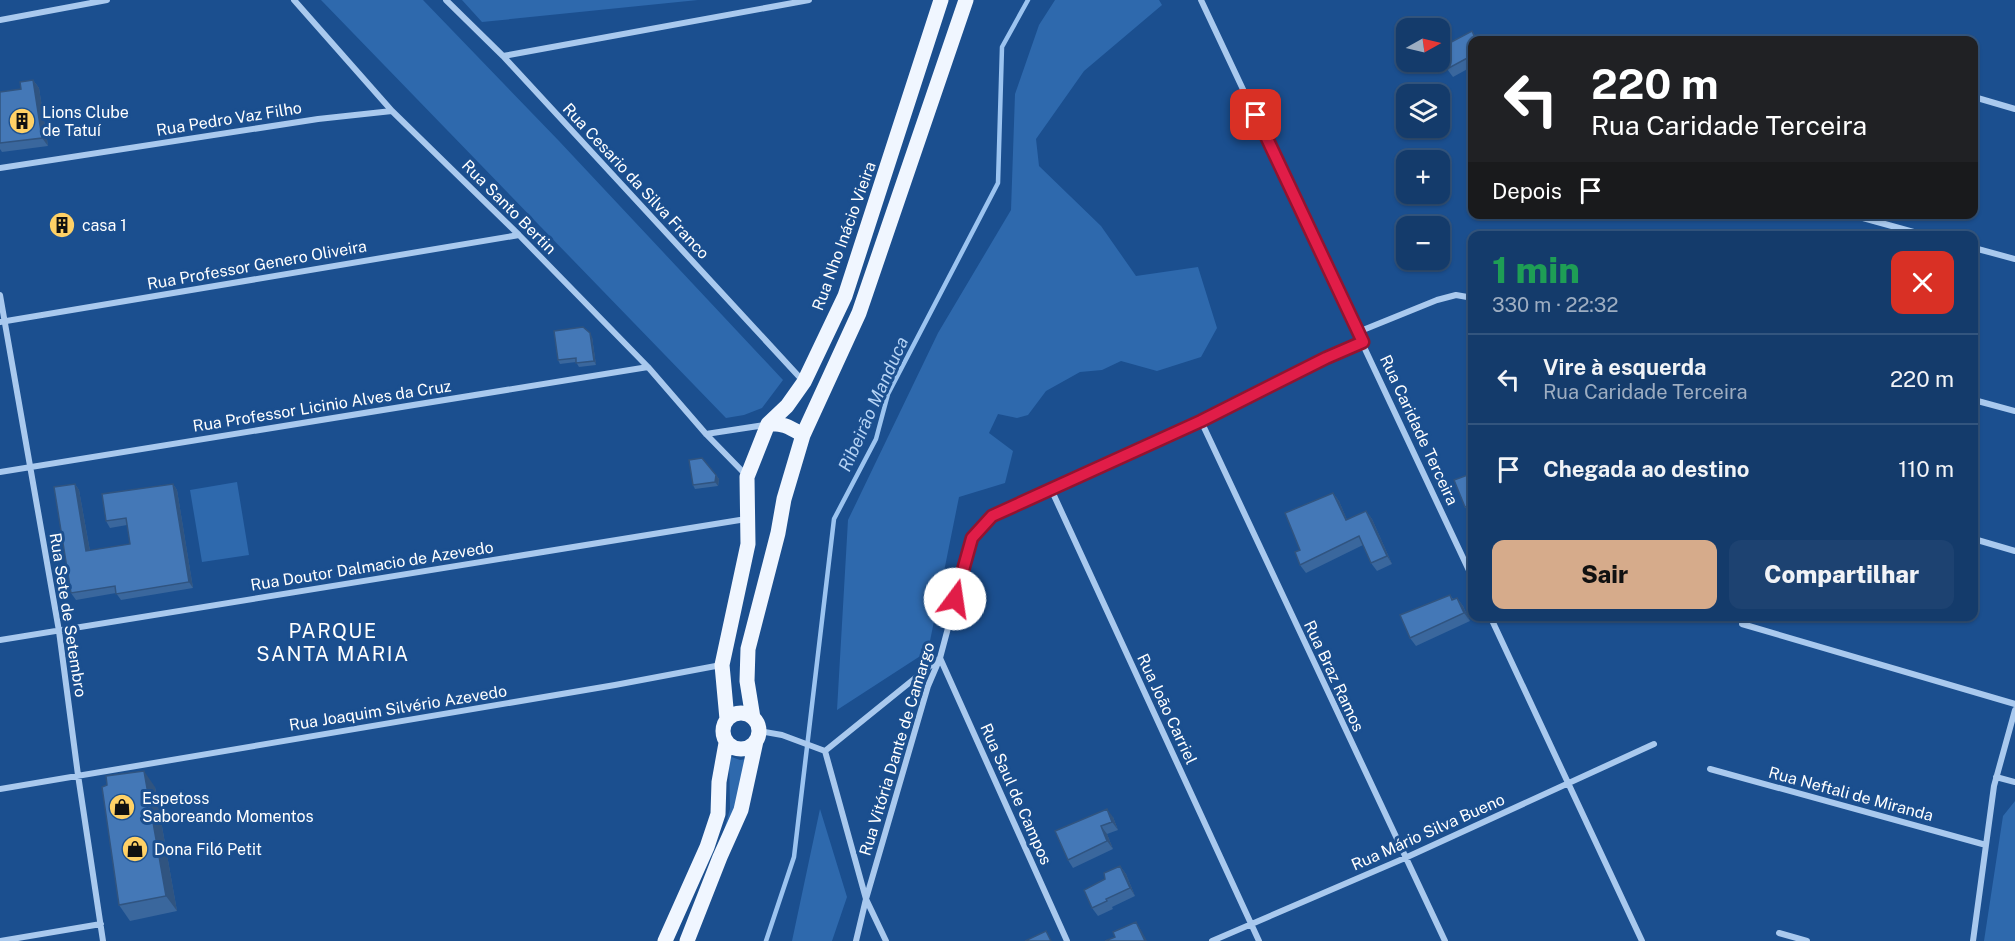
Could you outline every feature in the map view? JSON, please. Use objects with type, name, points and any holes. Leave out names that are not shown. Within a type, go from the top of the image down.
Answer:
[{"type":"main road","name":"Rua Nho Inácio Vieira","points":[[727,719],[722,665],[748,544],[747,477],[768,424],[787,406],[804,382],[845,296],[941,0]]},
{"type":"main road","points":[[687,941],[741,810],[756,730],[747,681],[748,649],[778,533],[784,499],[803,435],[859,313],[966,0]]},
{"type":"main road","points":[[768,424],[776,423],[787,426],[803,435]]},
{"type":"main road","points":[[743,713],[756,730],[750,747],[741,750],[734,749],[726,743],[722,735],[727,719],[732,715],[743,713]]},
{"type":"main road","points":[[665,941],[707,847],[718,814],[719,782],[726,743]]},
{"type":"street","points":[[0,20],[107,0]]},
{"type":"street","name":"Rua Santo Bertin","points":[[294,0],[392,111],[519,235],[648,367],[747,477]]},
{"type":"street","name":"Rua Cesario da Silva Franco","points":[[446,0],[503,56],[804,382]]},
{"type":"street","points":[[503,56],[809,0]]},
{"type":"street","name":"Rua Caridade Terceira","points":[[1201,0],[1468,568]]},
{"type":"street","points":[[1978,98],[2015,109]]},
{"type":"street","name":"Rua Pedro Vaz Filho","points":[[0,168],[318,119],[392,111]]},
{"type":"street","points":[[1867,219],[1910,231]]},
{"type":"street","name":"Rua Professor Genero Oliveira","points":[[2,322],[519,235]]},
{"type":"street","points":[[1978,249],[2015,259]]},
{"type":"street","name":"Rua Sete de Setembro","points":[[0,295],[2,322],[59,631],[103,941]]},
{"type":"street","points":[[1358,332],[1437,300],[1456,295],[1468,297]]},
{"type":"street","name":"Rua Vitória Dante de Camargo","points":[[856,941],[928,686],[940,658],[972,538],[992,516],[1201,421],[1326,358],[1363,342]]},
{"type":"street","name":"Rua Professor Licinio Alves da Cruz","points":[[0,472],[648,367]]},
{"type":"street","points":[[1978,401],[2015,411]]},
{"type":"street","name":"Rua Braz Ramos","points":[[1201,421],[1404,858],[1445,941]]},
{"type":"street","points":[[706,434],[768,424]]},
{"type":"street","name":"Rua João Carriel","points":[[1051,489],[1259,941]]},
{"type":"street","name":"Rua Doutor Dalmacio de Azevedo","points":[[0,640],[747,519]]},
{"type":"street","points":[[1978,540],[2015,551]]},
{"type":"street","points":[[1492,621],[1642,941]]},
{"type":"street","points":[[1742,624],[2015,704]]},
{"type":"street","points":[[825,751],[940,658]]},
{"type":"street","name":"Rua Saul de Campos","points":[[940,658],[1067,941]]},
{"type":"street","name":"Rua Joaquim Silvério Azevedo","points":[[0,789],[722,665]]},
{"type":"street","points":[[1973,941],[1996,777],[2015,710]]},
{"type":"street","points":[[756,730],[782,735],[825,751]]},
{"type":"street","name":"Rua Mário Silva Bueno","points":[[1212,941],[1404,858],[1654,744]]},
{"type":"street","points":[[825,751],[866,899],[886,941]]},
{"type":"street","name":"Rua Neftali de Miranda","points":[[1710,769],[1986,845]]},
{"type":"street","points":[[1996,777],[2015,782]]},
{"type":"street","points":[[0,941],[100,924]]},
{"type":"street","points":[[1779,933],[1808,941]]},
{"type":"shaded area","points":[[321,0],[423,0],[783,380],[762,408],[744,415],[726,418]]},
{"type":"shaded area","points":[[462,0],[698,0],[482,22]]},
{"type":"shaded area","points":[[1055,0],[1159,0],[1162,5],[1084,71],[1036,139],[1039,166],[1101,226],[1136,276],[1198,267],[1217,328],[1201,357],[1157,371],[1121,361],[1102,370],[1080,372],[1046,391],[1028,415],[1017,418],[998,414],[989,433],[1013,451],[1005,483],[959,497],[928,651],[837,710],[848,520],[938,333],[1011,210],[1015,94],[1039,25]]},
{"type":"shaded area","points":[[237,482],[249,555],[202,562],[190,490]]},
{"type":"shaded area","points":[[729,756],[740,760],[746,759],[736,804],[721,841],[730,809]]},
{"type":"shaded area","points":[[2015,801],[2015,941],[1984,941],[2003,816]]},
{"type":"shaded area","points":[[820,809],[847,897],[832,941],[792,941]]},
{"type":"building","points":[[1472,31],[1474,36],[1468,36],[1468,58],[1450,67],[1450,43]]},
{"type":"building","name":"Lions Clube de Tatuí","points":[[33,80],[42,138],[0,143],[0,92],[21,89],[20,82]]},
{"type":"building","points":[[583,327],[590,333],[594,361],[576,363],[576,358],[558,360],[554,331]]},
{"type":"building","points":[[702,458],[716,475],[715,482],[693,485],[689,460]]},
{"type":"building","points":[[1468,475],[1468,506],[1465,507],[1454,480]]},
{"type":"building","points":[[75,484],[86,551],[130,544],[126,518],[106,521],[102,494],[173,484],[189,582],[116,594],[115,586],[71,593],[54,487]]},
{"type":"building","points":[[1333,493],[1346,520],[1366,511],[1387,556],[1371,563],[1359,536],[1300,565],[1295,552],[1300,550],[1285,513]]},
{"type":"building","points":[[1450,595],[1452,600],[1457,598],[1464,613],[1410,638],[1400,615]]},
{"type":"building","points":[[144,771],[166,896],[119,905],[102,787],[107,785],[106,776]]},
{"type":"building","points":[[1107,809],[1112,822],[1101,826],[1107,841],[1068,860],[1055,831]]},
{"type":"building","points":[[1120,866],[1130,888],[1092,908],[1084,890],[1105,879],[1104,873]]},
{"type":"building","points":[[1136,922],[1145,941],[1105,941],[1115,937],[1113,932]]},
{"type":"building","points":[[1046,931],[1051,941],[1025,941]]},
{"type":"waterway","name":"Ribeirão Manduca","points":[[766,941],[794,857],[834,519],[876,439],[888,394],[998,183],[1002,47],[1028,0]]},
{"type":"place","name":"Lions Clube de Tatuí","points":[[22,121]]},
{"type":"place","name":"casa 1","points":[[62,225]]},
{"type":"place","name":"Espetoss Saboreando Momentos","points":[[122,807]]},
{"type":"place","name":"Dona Filó Petit","points":[[135,849]]},
{"type":"district","name":"PARQUE SANTA MARIA","points":[[333,642]]},
{"type":"route","points":[[955,599],[964,559],[972,538],[992,516],[1201,421],[1326,358],[1363,342],[1256,115]]}]
